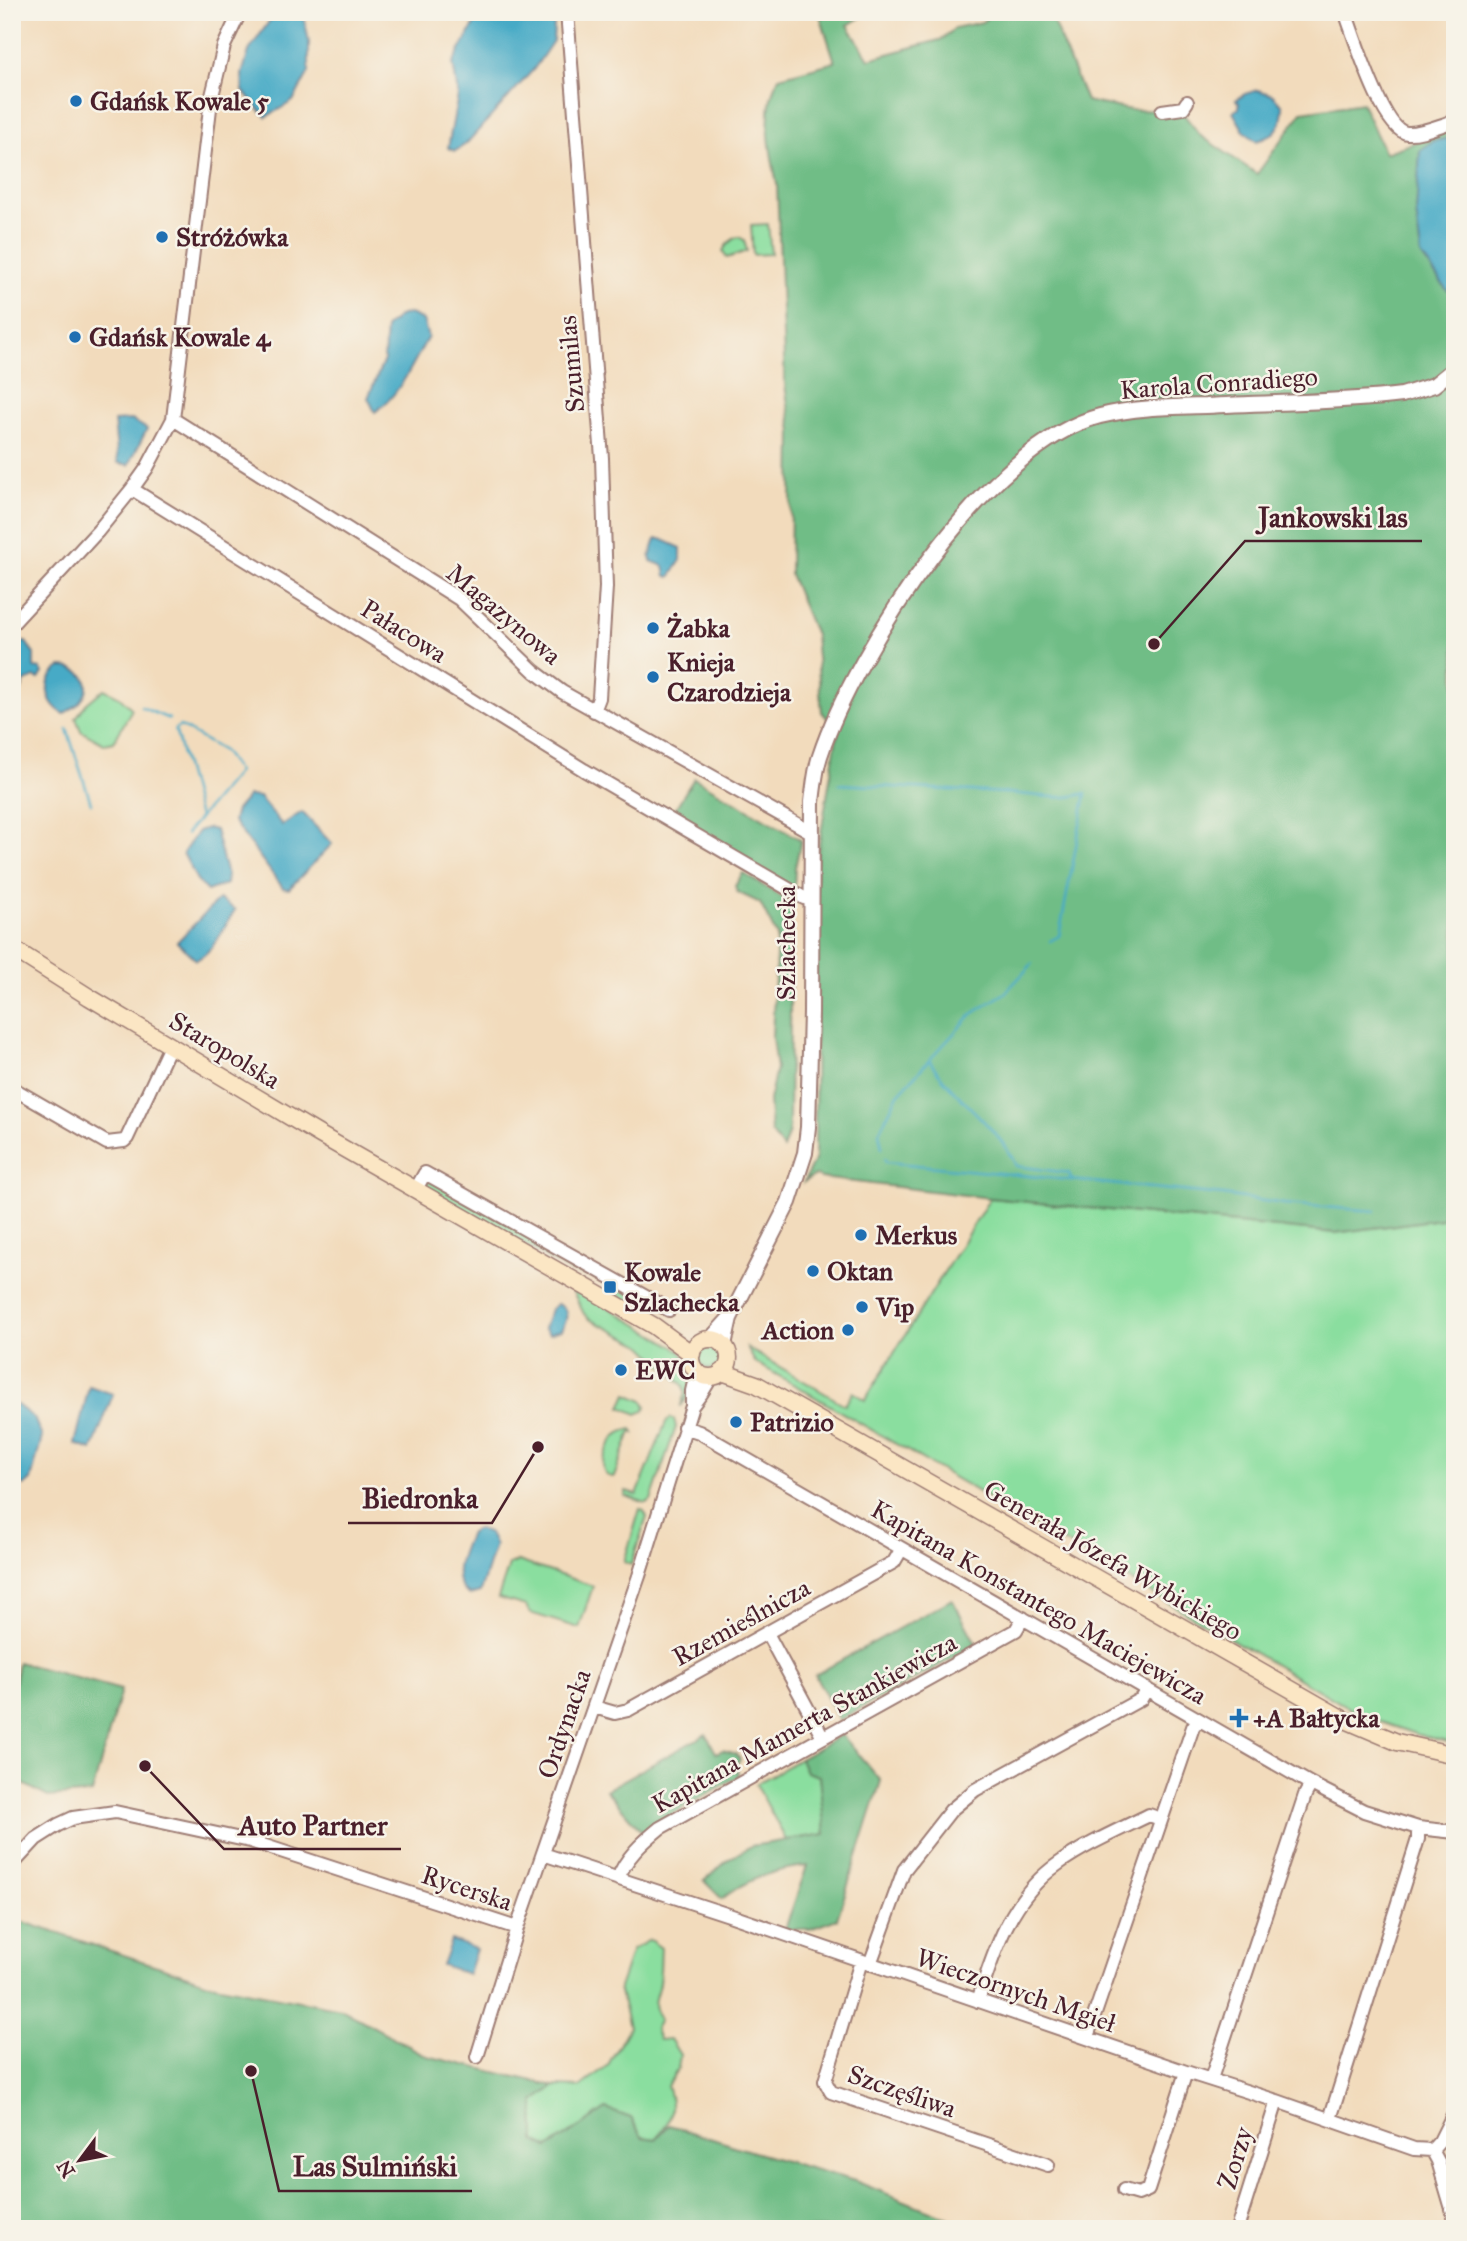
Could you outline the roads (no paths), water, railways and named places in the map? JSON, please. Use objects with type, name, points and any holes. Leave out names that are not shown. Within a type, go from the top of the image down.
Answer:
[{"type":"main road","name":"Staropolska","points":[[12,948],[320,1135],[711,1357]]},
{"type":"main road","name":"Generała Józefa Wybickiego","points":[[711,1357],[1343,1719],[1397,1742],[1455,1755]]},
{"type":"street","points":[[12,624],[98,531],[132,489],[147,468],[173,419],[211,100],[224,46],[240,12]]},
{"type":"street","name":"Szumilas","points":[[567,12],[601,458],[606,587],[599,698],[594,712]]},
{"type":"street","points":[[1348,20],[1384,111],[1394,125],[1407,133],[1455,121]]},
{"type":"street","points":[[1162,111],[1183,108],[1186,102]]},
{"type":"street","name":"Karola Conradiego","points":[[918,577],[956,527],[997,480],[1048,439],[1079,423],[1100,416],[1150,408],[1402,395],[1434,385],[1455,369]]},
{"type":"street","name":"Magazynowa","points":[[173,419],[459,599],[534,671],[562,692],[811,832]]},
{"type":"street","name":"Pałacowa","points":[[132,489],[573,763],[716,848],[810,899]]},
{"type":"street","name":"Szlachecka","points":[[711,1357],[789,1202],[805,1153],[811,1012],[811,832],[815,775],[830,730],[856,676],[918,577]]},
{"type":"street","points":[[12,1088],[107,1143],[124,1141],[170,1046]]},
{"type":"street","points":[[416,1189],[425,1173],[668,1310]]},
{"type":"street","points":[[651,1300],[657,1321],[654,1326]]},
{"type":"street","name":"Ordynacka","points":[[477,2057],[517,1928],[639,1576],[692,1406],[692,1391],[711,1357]]},
{"type":"street","name":"Kapitana Konstantego Maciejewicza","points":[[684,1427],[699,1432],[1311,1784],[1364,1811],[1418,1828],[1455,1832]]},
{"type":"street","name":"Rzemieślnicza","points":[[594,1707],[615,1713],[628,1710],[894,1562],[901,1550]]},
{"type":"street","name":"Kapitana Mamerta Stankiewicza","points":[[618,1879],[622,1866],[647,1838],[660,1828],[1016,1630],[1023,1618]]},
{"type":"street","points":[[767,1633],[823,1737]]},
{"type":"street","name":"Szczęśliwa","points":[[1048,2165],[831,2092],[825,2081],[865,1963],[904,1870],[951,1810],[975,1790],[1141,1699],[1147,1689]]},
{"type":"street","points":[[1087,2037],[1193,1727],[1198,1720]]},
{"type":"street","points":[[1211,2080],[1305,1795],[1311,1784]]},
{"type":"street","name":"Rycerska","points":[[12,1866],[36,1839],[58,1825],[73,1818],[115,1812],[250,1841],[517,1928]]},
{"type":"street","points":[[978,2001],[999,1940],[1009,1920],[1042,1877],[1068,1857],[1149,1815],[1161,1819]]},
{"type":"street","points":[[1329,2119],[1418,1839],[1418,1828]]},
{"type":"street","name":"Wieczornych Mgieł","points":[[543,1854],[1413,2149],[1432,2150]]},
{"type":"street","points":[[1124,2190],[1138,2194],[1148,2190],[1186,2072]]},
{"type":"street","name":"Zorzy","points":[[1237,2229],[1277,2101]]},
{"type":"street","points":[[1455,2111],[1440,2141],[1432,2150],[1438,2161],[1455,2219]]},
{"type":"water","points":[[286,12],[303,12],[309,42],[309,72],[293,101],[266,117],[243,91],[242,74],[249,51],[270,20]]},
{"type":"water","points":[[481,12],[555,12],[553,41],[534,69],[466,144],[455,151],[448,148],[458,95],[453,63]]},
{"type":"water","points":[[1258,90],[1273,95],[1283,106],[1282,119],[1277,129],[1269,136],[1256,141],[1244,131],[1233,112],[1239,108],[1236,100]]},
{"type":"water","points":[[1450,138],[1455,141],[1455,296],[1447,290],[1421,255],[1416,212],[1420,150],[1433,141]]},
{"type":"water","points":[[410,314],[423,320],[428,337],[399,388],[375,412],[368,398],[384,360],[386,327],[401,315]]},
{"type":"water","points":[[132,420],[147,429],[129,465],[118,463],[114,421]]},
{"type":"water","points":[[656,539],[681,548],[681,560],[670,577],[666,576],[664,566],[651,561]]},
{"type":"water","points":[[22,642],[26,642],[34,654],[34,668],[41,669],[43,673],[39,679],[34,677],[24,683],[12,705],[12,663]]},
{"type":"water","points":[[61,667],[76,670],[82,674],[87,684],[83,697],[64,714],[52,703],[48,691],[51,678]]},
{"type":"water","points":[[248,796],[259,797],[282,825],[302,812],[332,844],[289,889],[283,888],[233,821],[236,810]]},
{"type":"water","points":[[207,828],[215,830],[227,875],[226,884],[207,891],[198,882],[183,853],[198,831]]},
{"type":"water","points":[[219,899],[235,910],[213,945],[196,960],[177,942]]},
{"type":"water","points":[[557,1304],[566,1312],[566,1319],[561,1330],[549,1334],[544,1328],[551,1309]]},
{"type":"water","points":[[89,1386],[113,1394],[92,1450],[75,1444]]},
{"type":"water","points":[[12,1404],[34,1418],[42,1437],[31,1480],[24,1486],[12,1481]]},
{"type":"water","points":[[478,1529],[489,1534],[495,1545],[480,1592],[470,1595],[459,1582],[458,1566],[470,1533]]},
{"type":"water","points":[[451,1940],[476,1949],[468,1974],[442,1965]]},
{"type":"waterway","points":[[141,707],[169,719]]},
{"type":"waterway","points":[[186,834],[238,772],[223,751],[180,726],[175,729],[199,817]]},
{"type":"waterway","points":[[67,729],[91,803]]},
{"type":"waterway","points":[[838,784],[1056,797],[1086,793],[1059,936],[1050,941]]},
{"type":"waterway","points":[[882,1148],[879,1132],[898,1094],[972,1014],[1005,993],[1032,964]]},
{"type":"waterway","points":[[930,1061],[951,1088],[998,1138],[1016,1166],[1069,1173],[1072,1181]]},
{"type":"waterway","points":[[885,1159],[886,1162],[1223,1195],[1284,1204],[1375,1211]]},
{"type":"place","name":"Gdańsk Kowale 5","points":[[76,101]]},
{"type":"place","name":"Stróżówka","points":[[162,237]]},
{"type":"place","name":"Gdańsk Kowale 4","points":[[75,337]]},
{"type":"place","name":"Żabka","points":[[653,628]]},
{"type":"place","name":"Jankowski las","points":[[1154,644]]},
{"type":"place","name":"Knieja Czarodzieja","points":[[653,677]]},
{"type":"place","name":"Merkus","points":[[861,1235]]},
{"type":"place","name":"Oktan","points":[[813,1271]]},
{"type":"place","name":"Kowale Szlachecka","points":[[610,1287]]},
{"type":"place","name":"Vip","points":[[862,1307]]},
{"type":"place","name":"Action","points":[[848,1330]]},
{"type":"place","name":"EWC","points":[[621,1370]]},
{"type":"place","name":"Patrizio","points":[[736,1422]]},
{"type":"place","name":"Biedronka","points":[[538,1447]]},
{"type":"place","name":"+A Bałtycka","points":[[1239,1718]]},
{"type":"place","name":"Auto Partner","points":[[145,1766]]},
{"type":"place","name":"Las Sulmiński","points":[[251,2071]]}]
